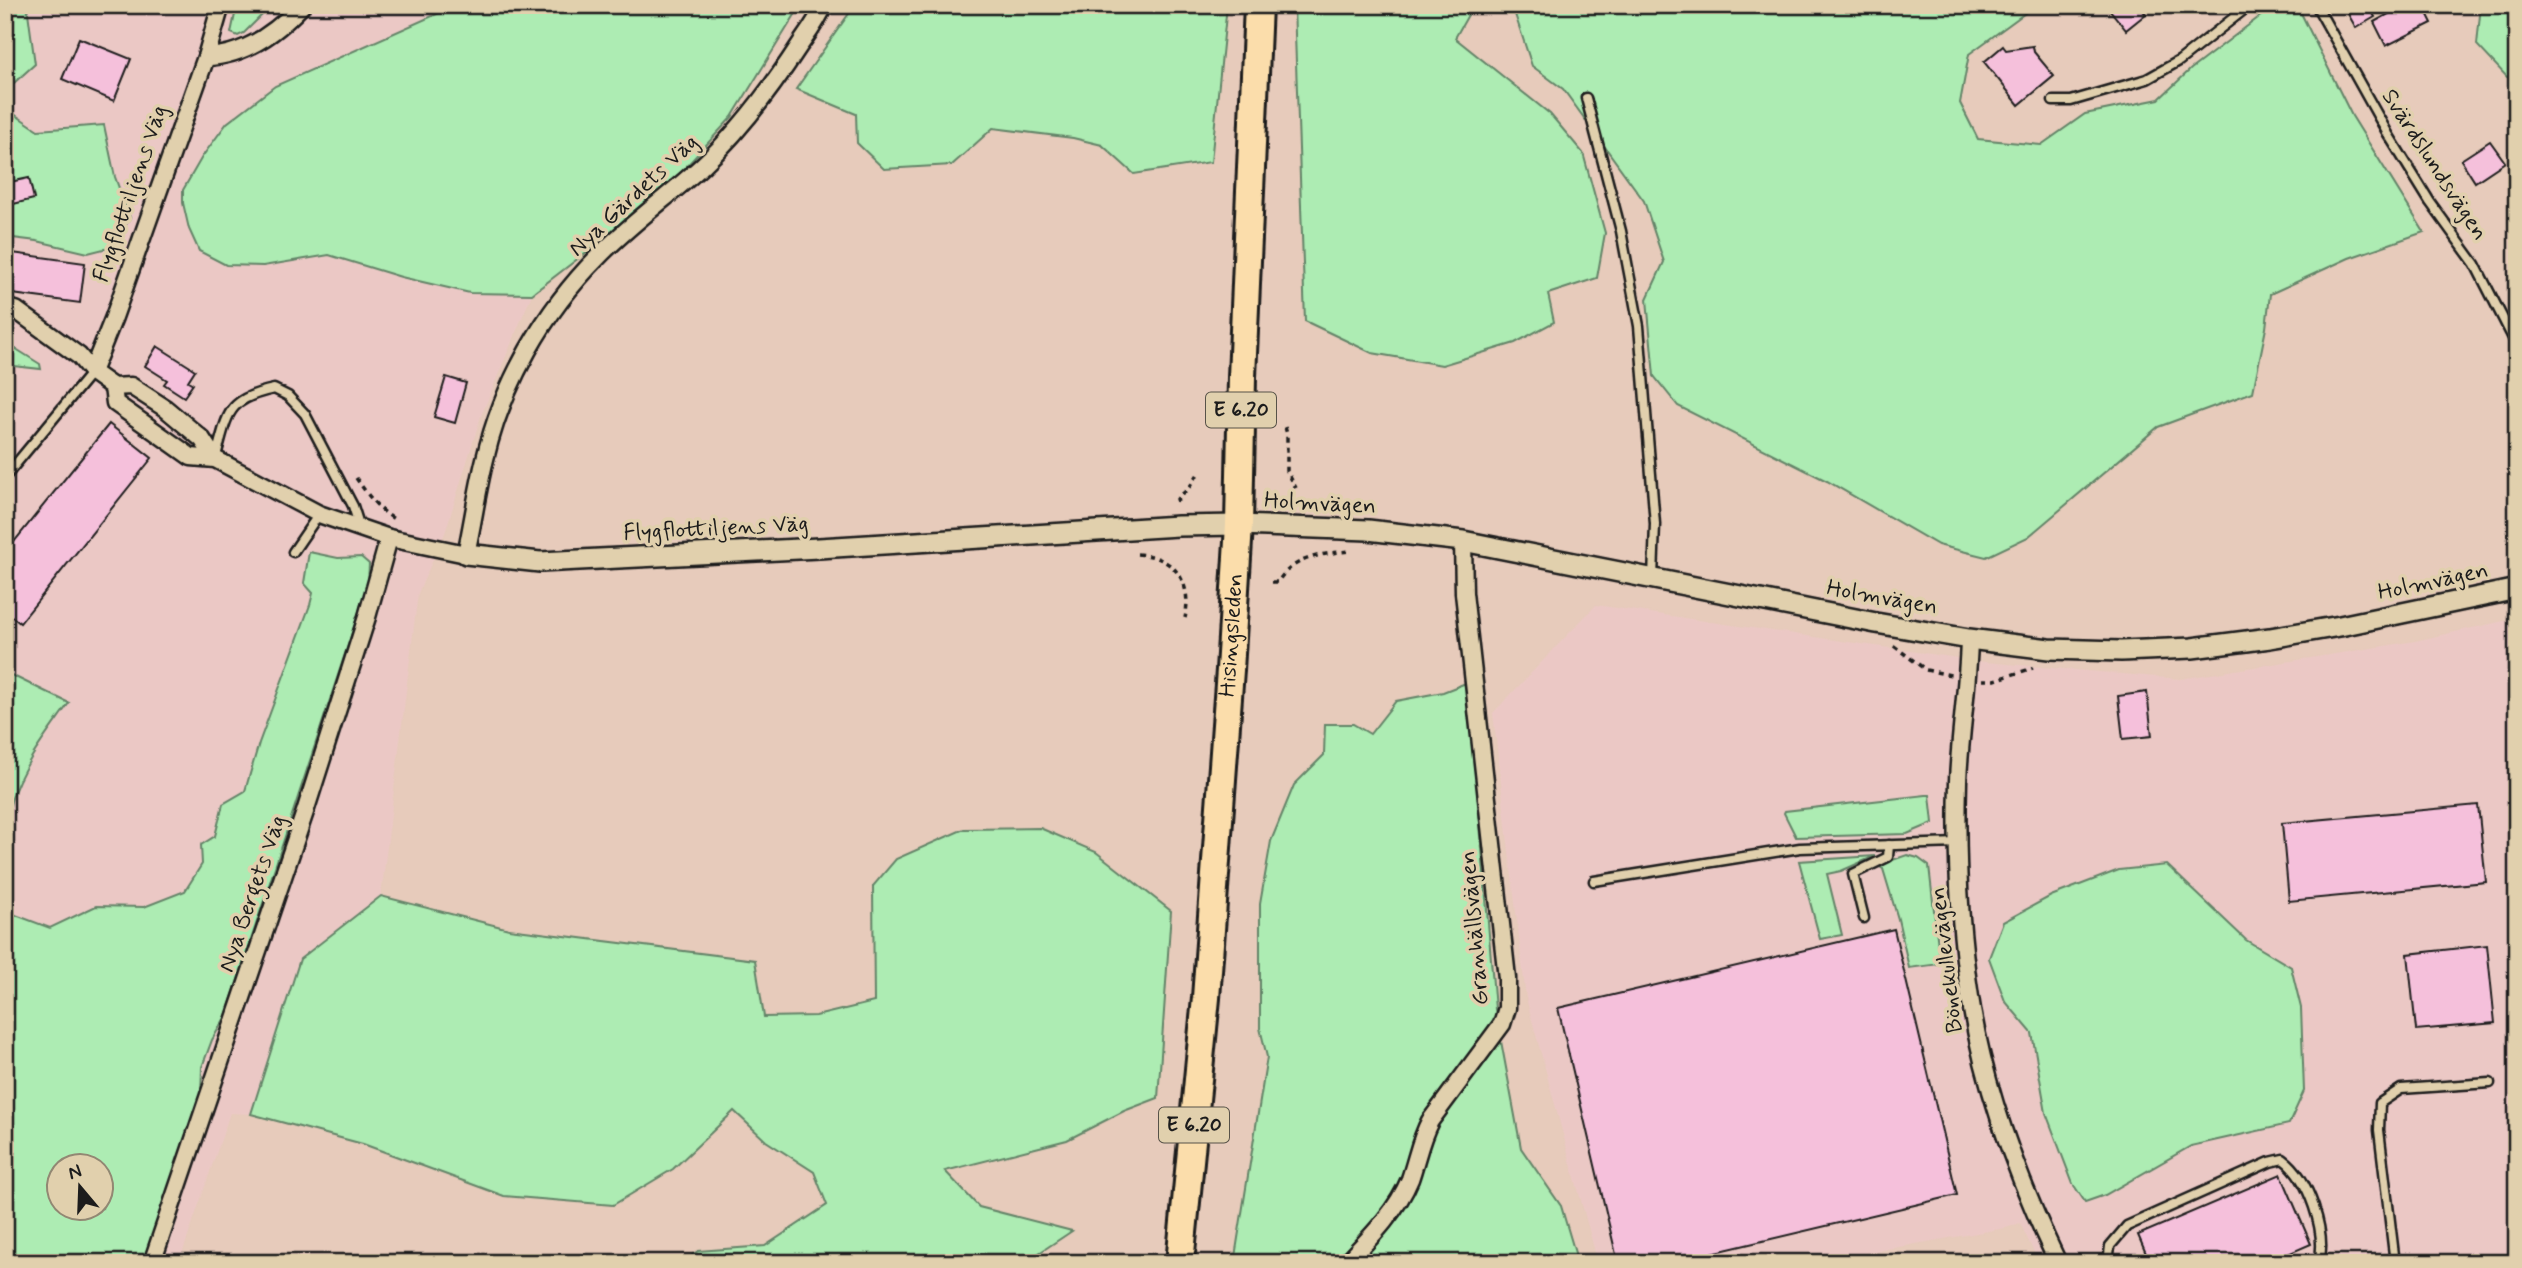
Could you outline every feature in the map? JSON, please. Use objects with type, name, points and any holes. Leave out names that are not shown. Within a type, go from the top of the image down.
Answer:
[{"type":"highway","name":"Hisingsleden","points":[[1180,1263],[1206,998],[1239,525],[1242,377],[1258,5]]},
{"type":"street","name":"Flygflottiljens Väg","points":[[215,459],[202,439],[165,408],[131,386],[113,387],[92,372],[206,57],[221,5]]},
{"type":"street","points":[[206,57],[221,56],[257,43],[302,5]]},
{"type":"street","name":"Nya Gärdets Väg","points":[[466,554],[485,457],[500,409],[516,371],[540,331],[596,258],[704,164],[749,116],[780,76],[824,5]]},
{"type":"street","points":[[5,308],[16,310],[79,356],[92,372]]},
{"type":"street","name":"Flygflottiljens Väg","points":[[113,387],[116,403],[191,457],[215,459],[319,514],[393,539],[466,554],[522,561],[575,561],[1090,530],[1239,525]]},
{"type":"street","name":"Holmvägen","points":[[1239,525],[1403,533],[1463,541],[1969,639],[2049,649],[2121,651],[2192,648],[2340,626],[2517,589]]},
{"type":"street","name":"Nya Bergets Väg","points":[[152,1263],[305,812],[393,539]]},
{"type":"street","name":"Granhällsvägen","points":[[1346,1263],[1379,1228],[1399,1200],[1410,1179],[1421,1139],[1430,1121],[1502,1024],[1507,1008],[1507,978],[1464,593],[1463,541]]},
{"type":"street","name":"Bönekullevägen","points":[[1969,639],[1959,769],[1958,843],[1961,919],[1970,1000],[1989,1084],[2019,1175],[2058,1263]]},
{"type":"lane","points":[[2053,101],[2071,101],[2147,79],[2179,61],[2250,5]]},
{"type":"lane","name":"Svärdslundsvägen","points":[[2316,5],[2409,168],[2475,264],[2517,346]]},
{"type":"lane","points":[[1586,98],[1621,231],[1639,326],[1655,524],[1653,579]]},
{"type":"lane","points":[[5,477],[92,372]]},
{"type":"lane","points":[[215,459],[227,419],[236,404],[248,394],[274,388],[288,396],[305,414],[354,506],[360,528]]},
{"type":"lane","points":[[293,552],[319,514]]},
{"type":"lane","points":[[1594,881],[1800,848],[1958,843]]},
{"type":"lane","points":[[1864,918],[1853,874],[1888,856],[1889,845]]},
{"type":"lane","points":[[2395,1263],[2379,1130],[2380,1103],[2401,1089],[2490,1083]]},
{"type":"lane","points":[[2108,1263],[2110,1246],[2127,1226],[2270,1162],[2283,1159],[2293,1166],[2304,1184],[2318,1221],[2322,1242],[2319,1263]]},
{"type":"path","points":[[1285,427],[1285,460],[1288,476],[1296,488]]},
{"type":"path","points":[[351,471],[372,500],[386,514],[401,523],[393,539]]},
{"type":"path","points":[[1178,502],[1177,499],[1189,488],[1196,474],[1199,474]]},
{"type":"path","points":[[1272,582],[1278,582],[1295,563],[1319,556],[1358,551]]},
{"type":"path","points":[[1137,554],[1153,556],[1179,571],[1185,581],[1185,618]]},
{"type":"shaded area","points":[[5,5],[802,5],[532,294],[481,416],[445,533],[418,593],[381,896],[300,959],[251,1114],[230,1113],[179,1263],[5,1263]]},
{"type":"shaded area","points":[[1596,605],[1985,662],[2180,679],[2415,641],[2517,618],[2517,1263],[2039,1263],[2020,1223],[2005,1228],[1809,1263],[1598,1263],[1526,998],[1493,713]]},
{"type":"green space","points":[[5,5],[27,5],[35,64],[5,91]]},
{"type":"green space","points":[[237,5],[272,5],[238,36],[231,33]]},
{"type":"green space","points":[[457,5],[801,5],[732,117],[658,197],[532,294],[470,293],[401,277],[329,255],[263,266],[226,265],[199,251],[189,229],[183,190],[202,157],[227,123],[275,86]]},
{"type":"green space","points":[[855,5],[1227,5],[1211,162],[1134,174],[1102,145],[1073,138],[993,128],[952,165],[884,169],[857,143],[856,114],[796,89]]},
{"type":"green space","points":[[1294,5],[1490,5],[1469,13],[1455,38],[1550,114],[1583,153],[1605,233],[1597,278],[1548,294],[1554,322],[1515,343],[1442,365],[1372,353],[1305,321]]},
{"type":"green space","points":[[1512,5],[2036,5],[1969,54],[1960,103],[1978,139],[2041,145],[2085,114],[2159,99],[2191,69],[2275,5],[2297,5],[2352,116],[2424,232],[2349,258],[2270,294],[2253,392],[2158,427],[2028,537],[1986,557],[1938,545],[1827,481],[1678,406],[1654,376],[1647,299],[1664,262],[1644,201],[1563,89],[1532,66]]},
{"type":"green space","points":[[2481,5],[2517,5],[2517,76],[2507,77],[2477,45]]},
{"type":"green space","points":[[5,108],[38,130],[104,125],[115,177],[130,218],[112,247],[88,253],[37,241],[5,237]]},
{"type":"green space","points":[[5,342],[40,364],[41,369],[5,365]]},
{"type":"green space","points":[[309,552],[338,558],[361,557],[369,564],[368,584],[226,1016],[212,1040],[202,1067],[201,1096],[145,1263],[5,1263],[5,911],[50,928],[96,906],[144,907],[185,891],[202,864],[201,845],[215,836],[223,804],[245,791],[259,743],[313,593],[304,583]]},
{"type":"green space","points":[[5,672],[69,703],[36,750],[16,788],[10,806],[5,843]]},
{"type":"green space","points":[[1466,683],[1472,724],[1495,1009],[1521,1148],[1561,1206],[1578,1263],[1234,1263],[1267,1057],[1260,1028],[1260,904],[1271,841],[1294,785],[1324,755],[1325,724],[1353,724],[1370,734],[1396,701],[1443,692]]},
{"type":"green space","points":[[1930,795],[1933,823],[1907,834],[1796,837],[1784,813],[1785,811]]},
{"type":"green space","points":[[1040,828],[1096,852],[1171,911],[1158,1098],[1124,1111],[1067,1140],[945,1171],[979,1207],[1072,1231],[1024,1263],[681,1263],[698,1251],[765,1246],[827,1205],[814,1172],[766,1141],[734,1111],[673,1169],[613,1205],[504,1196],[363,1144],[251,1114],[300,959],[381,896],[509,929],[755,960],[764,1017],[816,1016],[874,1002],[873,886],[896,859],[964,829]]},
{"type":"green space","points":[[1907,855],[1918,858],[1929,866],[1940,964],[1909,968],[1898,919],[1883,869],[1880,867],[1881,864]]},
{"type":"green space","points":[[1875,856],[1841,871],[1827,874],[1842,935],[1820,939],[1799,861]]},
{"type":"green space","points":[[2167,865],[2246,940],[2291,967],[2301,1008],[2304,1091],[2289,1124],[2191,1146],[2105,1195],[2085,1202],[2073,1184],[2046,1113],[2032,1033],[2005,1001],[1989,958],[2003,922],[2051,896],[2119,870]]},
{"type":"building","points":[[2106,5],[2138,5],[2146,14],[2126,30]]},
{"type":"building","points":[[2368,5],[2375,17],[2356,28],[2348,14]]},
{"type":"building","points":[[2405,5],[2423,5],[2432,23],[2386,46],[2374,22]]},
{"type":"building","points":[[79,38],[131,59],[114,101],[62,79]]},
{"type":"building","points":[[2003,46],[2006,50],[2033,46],[2034,52],[2054,76],[2019,105],[1984,62]]},
{"type":"building","points":[[2490,141],[2505,162],[2475,182],[2461,160]]},
{"type":"building","points":[[29,178],[34,199],[5,206],[5,183]]},
{"type":"building","points":[[5,252],[85,263],[80,303],[5,293]]},
{"type":"building","points":[[157,346],[195,370],[188,381],[193,384],[184,397],[164,384],[167,380],[145,366]]},
{"type":"building","points":[[446,377],[466,383],[455,423],[434,417]]},
{"type":"building","points":[[109,424],[152,458],[20,623],[5,611],[5,553]]},
{"type":"building","points":[[2147,692],[2152,736],[2123,739],[2118,696]]},
{"type":"building","points":[[2478,805],[2486,882],[2289,901],[2282,823]]},
{"type":"building","points":[[1894,929],[1957,1195],[1669,1263],[1618,1263],[1558,1008]]},
{"type":"building","points":[[2487,945],[2495,1023],[2416,1030],[2408,954]]},
{"type":"building","points":[[2281,1174],[2311,1244],[2267,1263],[2150,1263],[2138,1235]]}]
